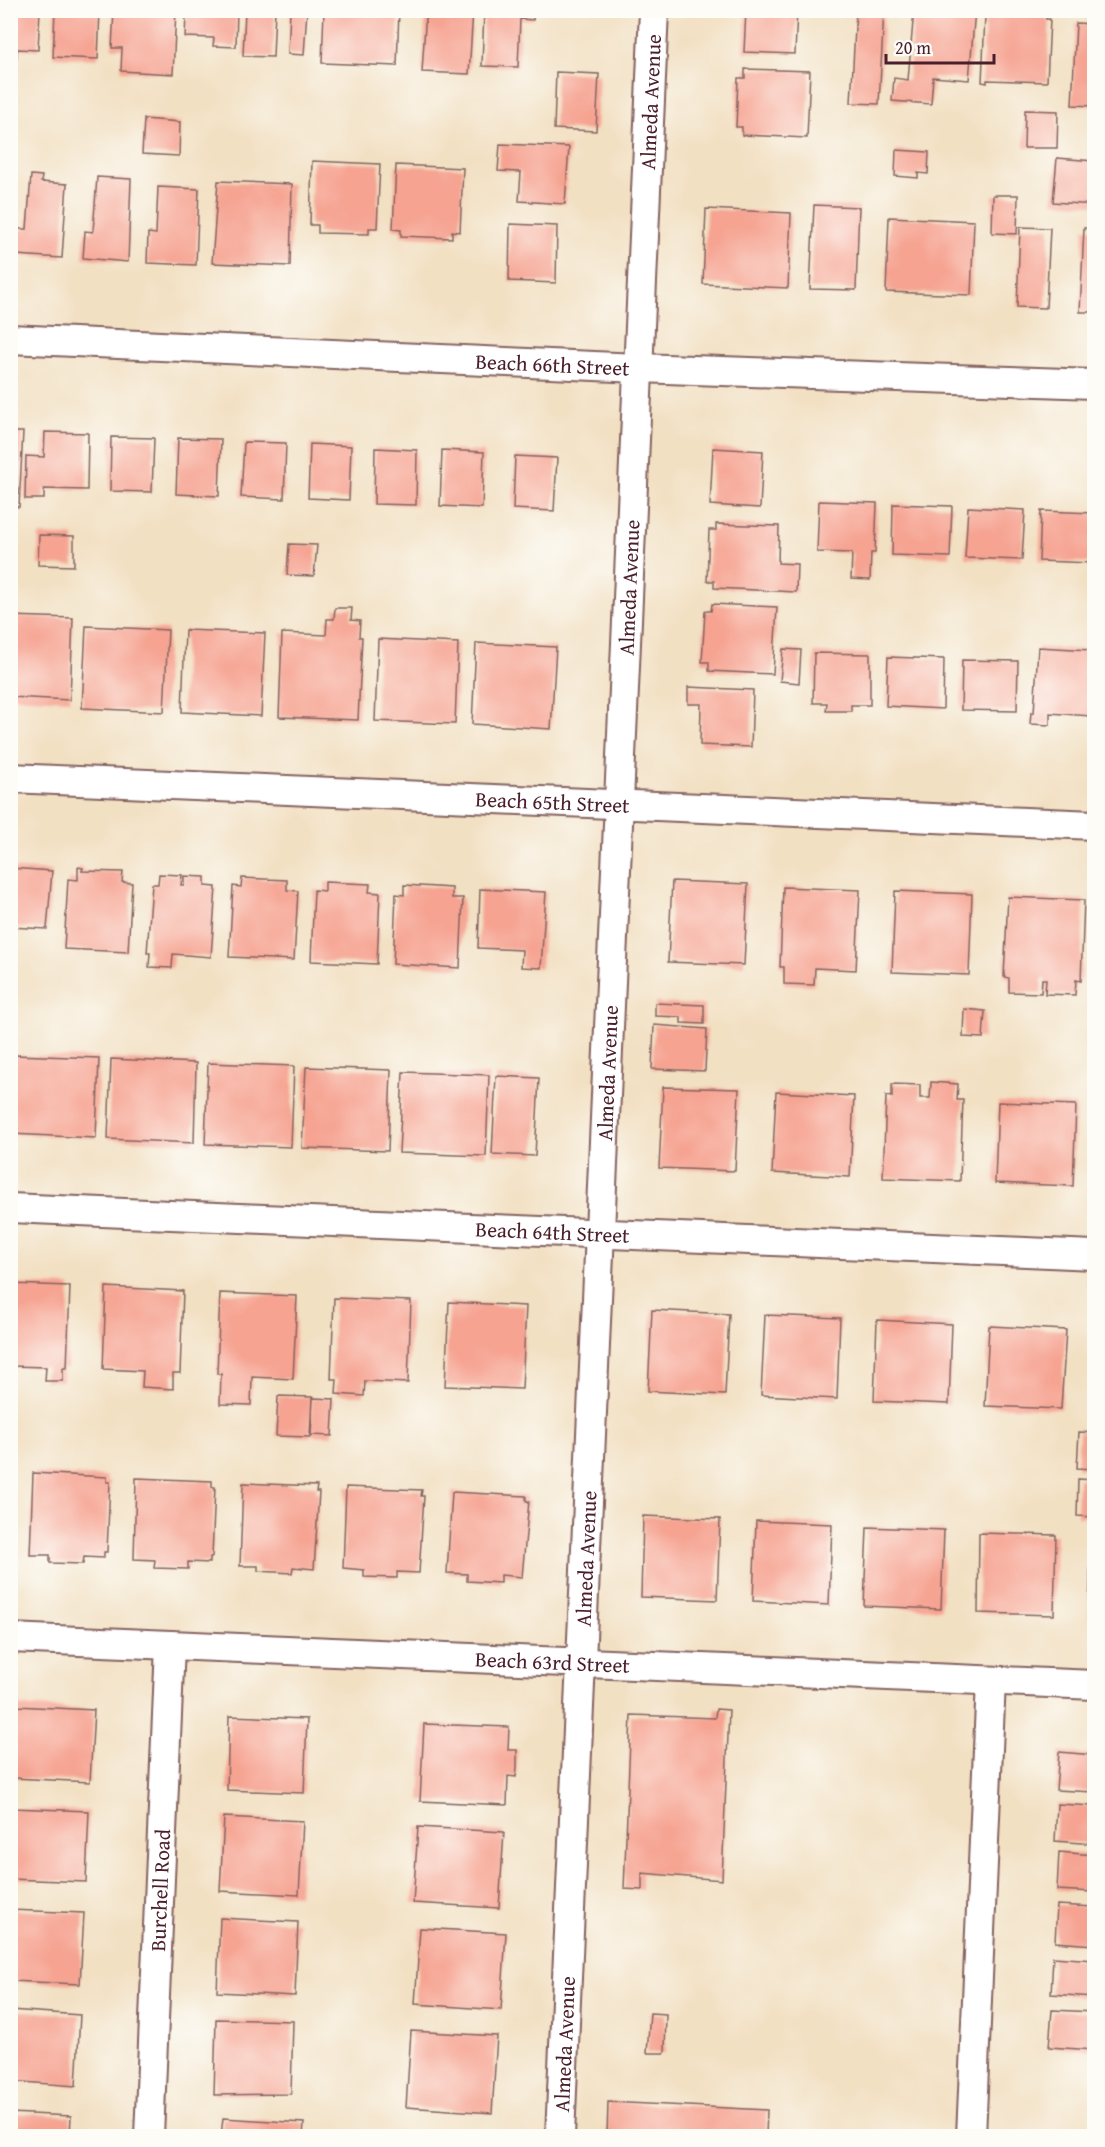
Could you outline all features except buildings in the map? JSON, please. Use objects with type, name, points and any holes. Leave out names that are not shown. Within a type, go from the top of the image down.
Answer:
[{"type":"street","name":"Almeda Avenue","points":[[560,2136],[621,805],[654,10]]},
{"type":"street","name":"Beach 66th Street","points":[[10,339],[638,368],[1095,384]]},
{"type":"street","name":"Beach 65th Street","points":[[10,778],[1095,825]]},
{"type":"street","name":"Beach 64th Street","points":[[10,1208],[1095,1255]]},
{"type":"street","name":"Beach 63rd Street","points":[[10,1638],[1095,1685]]},
{"type":"street","name":"Burchell Road","points":[[149,2136],[170,1645]]},
{"type":"street","points":[[971,2136],[991,1681]]}]
